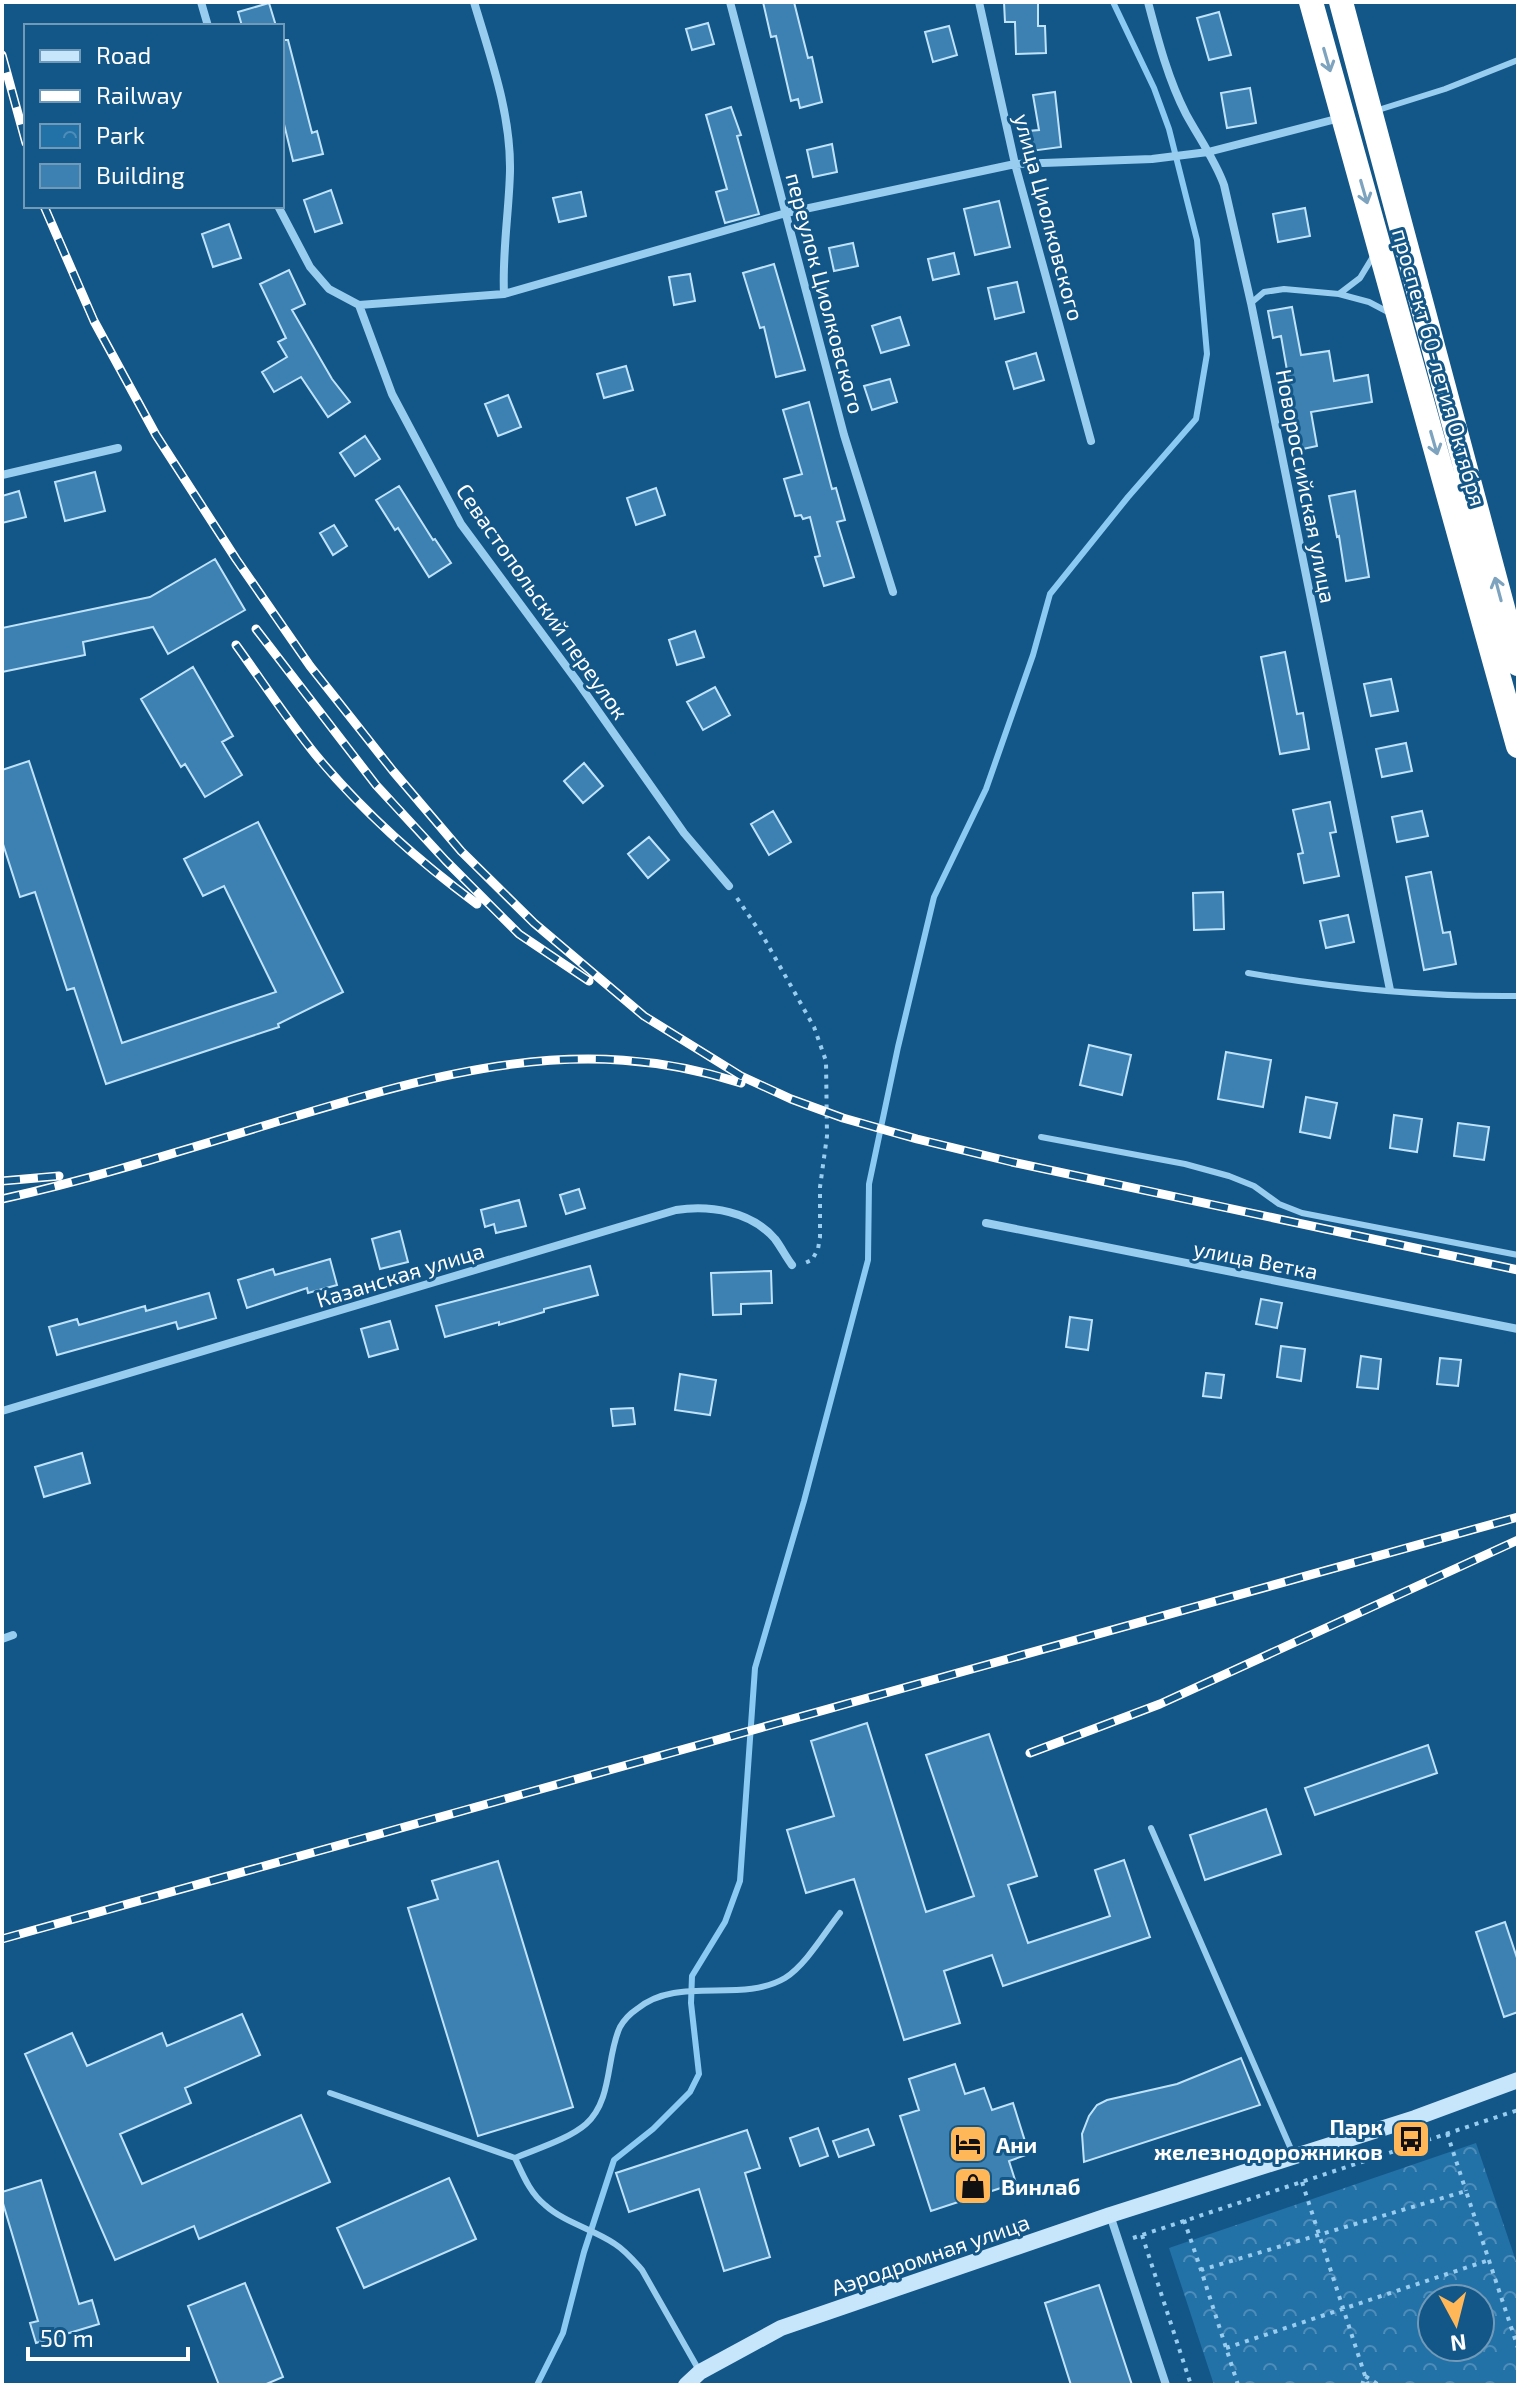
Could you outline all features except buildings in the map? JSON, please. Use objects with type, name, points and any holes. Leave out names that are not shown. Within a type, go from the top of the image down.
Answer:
[{"type":"highway","name":"проспект 60-летия Октября","points":[[1311,2],[1518,746]]},
{"type":"highway","name":"проспект 60-летия Октября","points":[[1341,2],[1518,664]]},
{"type":"street","points":[[201,2],[207,24]]},
{"type":"street","points":[[474,2],[497,78],[509,139],[504,294]]},
{"type":"street","name":"переулок Циолковского","points":[[730,2],[844,435],[893,592]]},
{"type":"street","name":"улица Циолковского","points":[[979,2],[1015,164],[1091,441]]},
{"type":"street","name":"Новороссийская улица","points":[[1148,2],[1160,49],[1185,111],[1224,185],[1251,303],[1390,990]]},
{"type":"street","points":[[279,208],[310,267],[329,289],[359,305],[504,294],[786,213],[1015,164],[1152,159],[1208,152],[1343,117]]},
{"type":"street","name":"Севастопольский переулок","points":[[359,305],[392,394],[461,524],[684,833],[729,886]]},
{"type":"street","points":[[2,475],[118,448]]},
{"type":"street","name":"Казанская улица","points":[[2,1411],[676,1210],[697,1207],[735,1214],[758,1225],[774,1238],[792,1265]]},
{"type":"street","name":"улица Ветка","points":[[986,1223],[1518,1329]]},
{"type":"street","points":[[2,1639],[13,1635]]},
{"type":"street","name":"Аэродромная улица","points":[[686,2385],[700,2372],[781,2328],[1110,2215],[1415,2118],[1518,2080]]},
{"type":"street","points":[[1110,2215],[1166,2385]]},
{"type":"lane","points":[[1372,112],[1445,89],[1518,60]]},
{"type":"lane","points":[[1339,294],[1360,278],[1379,244]]},
{"type":"lane","points":[[1251,303],[1270,289],[1339,294],[1369,302],[1399,317]]},
{"type":"lane","points":[[1248,973],[1390,990],[1518,996]]},
{"type":"lane","points":[[1041,1137],[1185,1164],[1229,1176],[1302,1213],[1518,1255]]},
{"type":"lane","points":[[1151,1828],[1294,2156]]},
{"type":"lane","points":[[330,2093],[515,2158],[588,2123],[600,2103],[620,2027],[640,2006],[677,1993],[752,1988],[784,1979],[798,1968],[840,1913]]},
{"type":"lane","points":[[515,2158],[530,2189],[545,2205],[615,2244],[642,2270],[700,2372]]},
{"type":"path","points":[[729,886],[764,938],[814,1027],[826,1061],[827,1136],[820,1187],[820,1237],[812,1260],[802,1265],[792,1265]]},
{"type":"path","points":[[1119,2243],[1518,2110]]},
{"type":"path","points":[[1447,2133],[1518,2348]]},
{"type":"path","points":[[1302,2181],[1365,2376],[1365,2385]]},
{"type":"path","points":[[1201,2270],[1466,2191]]},
{"type":"path","points":[[1184,2220],[1238,2385]]},
{"type":"path","points":[[1142,2235],[1191,2385]]},
{"type":"path","points":[[1226,2348],[1489,2260]]},
{"type":"path","points":[[1365,2376],[1379,2385]]},
{"type":"green space","name":"Парк железнодорожников","points":[[1476,2143],[1518,2267],[1518,2385],[1214,2385],[1169,2248]]},
{"type":"waterway","points":[[537,2385],[563,2333],[584,2252],[614,2160],[653,2129],[690,2092],[699,2074],[691,2003],[692,1976],[725,1922],[740,1881],[755,1668],[804,1501],[868,1260],[869,1184],[934,897],[986,789],[1033,655],[1050,594],[1196,419],[1207,354],[1197,240],[1169,129],[1154,88],[1113,2]]},
{"type":"railway","points":[[2,55],[24,136]]},
{"type":"railway","points":[[45,208],[94,321],[156,435],[310,666],[461,851],[534,923],[644,1016],[741,1076],[843,1118],[1012,1162],[1518,1270]]},
{"type":"railway","points":[[256,629],[376,785],[446,861],[519,934],[589,981]]},
{"type":"railway","points":[[236,645],[333,775],[412,852],[477,904]]},
{"type":"railway","points":[[2,1199],[108,1172],[398,1087],[510,1064],[566,1059],[623,1060],[681,1068],[741,1083]]},
{"type":"railway","points":[[2,1181],[59,1176]]},
{"type":"railway","points":[[2,1939],[1518,1517]]},
{"type":"railway","points":[[1030,1753],[1160,1704],[1518,1540]]},
{"type":"place","name":"Парк железнодорожников","points":[[1411,2139]]},
{"type":"place","name":"Ани","points":[[968,2144]]},
{"type":"place","name":"Винлаб","points":[[973,2186]]}]
